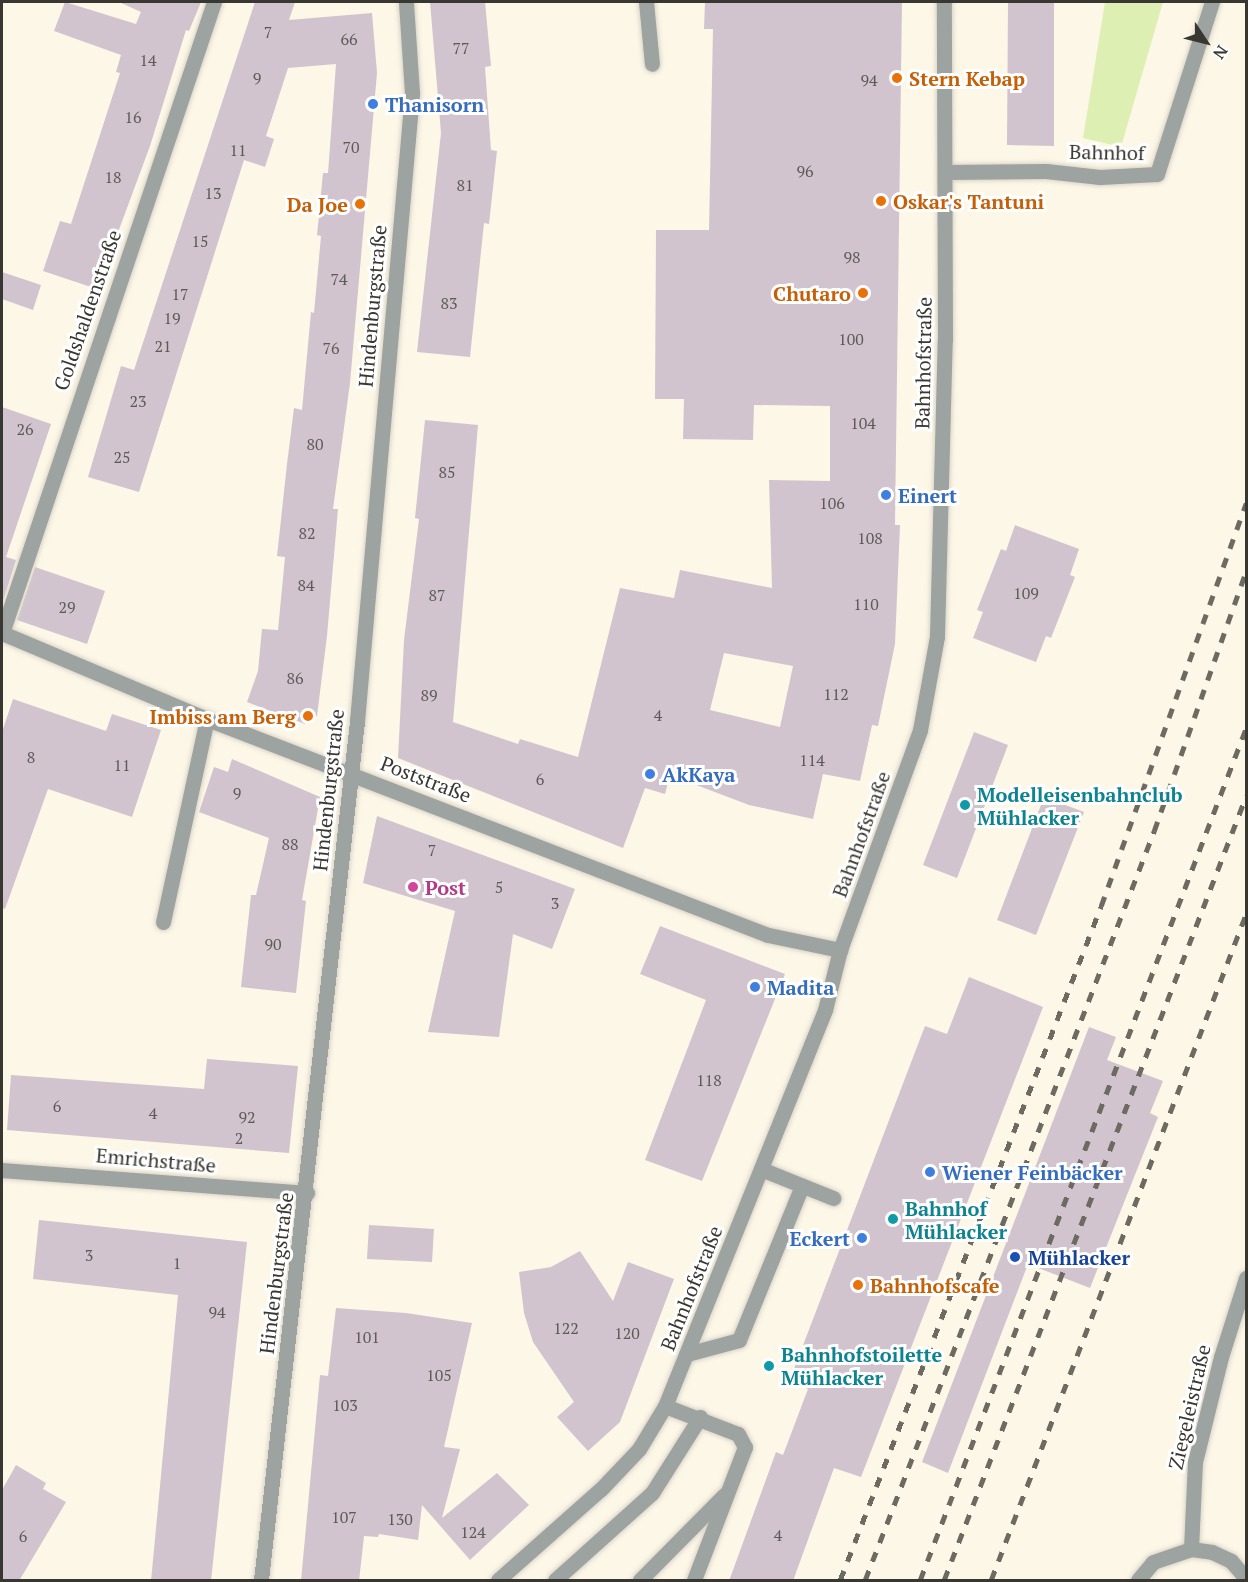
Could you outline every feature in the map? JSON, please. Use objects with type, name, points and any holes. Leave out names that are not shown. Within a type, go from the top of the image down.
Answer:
[{"type":"street","name":"Goldshaldenstraße","points":[[2,633],[213,2]]},
{"type":"street","name":"Hindenburgstraße","points":[[261,1581],[307,1193],[350,771],[412,93],[406,2]]},
{"type":"street","points":[[646,2],[652,64]]},
{"type":"street","name":"Bahnhofstraße","points":[[498,1581],[601,1489],[639,1449],[665,1406],[825,1010],[840,950],[920,730],[937,636],[947,172],[944,2]]},
{"type":"street","name":"Bahnhof","points":[[947,172],[1046,171],[1100,177],[1157,174],[1212,2]]},
{"type":"street","name":"Poststraße","points":[[2,633],[207,719],[350,771],[768,935],[840,950]]},
{"type":"street","points":[[163,922],[207,719]]},
{"type":"street","points":[[761,1169],[833,1198]]},
{"type":"street","name":"Emrichstraße","points":[[2,1170],[307,1193]]},
{"type":"street","points":[[687,1354],[739,1340],[802,1186]]},
{"type":"street","name":"Ziegeleistraße","points":[[1191,1549],[1195,1462],[1221,1357],[1246,1278]]},
{"type":"street","points":[[665,1406],[700,1417],[738,1434],[745,1447],[694,1581]]},
{"type":"street","points":[[555,1581],[652,1492],[700,1417]]},
{"type":"street","points":[[640,1581],[729,1490]]},
{"type":"street","points":[[1138,1581],[1153,1562],[1171,1553],[1191,1549],[1212,1552],[1231,1561],[1246,1578]]},
{"type":"green space","points":[[1105,2],[1163,2],[1121,147],[1083,138]]},
{"type":"building","points":[[65,2],[136,24],[141,12],[119,2],[201,2],[189,31],[186,30],[150,146],[97,289],[43,271],[60,221],[71,224],[120,73],[116,72],[121,55],[54,31]]},
{"type":"building","points":[[255,2],[295,2],[289,20],[372,13],[377,73],[350,383],[333,509],[338,509],[327,636],[317,716],[305,724],[247,702],[258,671],[262,629],[278,630],[285,557],[277,556],[294,408],[302,410],[311,312],[314,313],[321,236],[317,235],[323,173],[328,173],[336,64],[288,68],[266,136],[274,139],[265,167],[244,160],[139,492],[88,477],[121,366],[134,370]]},
{"type":"building","points":[[430,2],[485,2],[491,66],[485,67],[491,150],[497,151],[489,224],[484,223],[470,357],[417,352],[441,133]]},
{"type":"building","points":[[705,2],[902,2],[895,525],[900,525],[895,644],[878,726],[872,725],[860,781],[823,774],[813,819],[749,805],[670,775],[665,794],[645,788],[623,848],[398,758],[404,640],[419,519],[415,518],[425,420],[478,425],[453,722],[518,744],[520,739],[578,757],[620,588],[674,598],[680,570],[772,588],[769,480],[830,481],[830,406],[754,405],[753,440],[683,439],[684,399],[655,399],[656,230],[709,230],[713,29],[704,29]],"holes":[[[724,653],[793,666],[780,727],[710,710]]]},
{"type":"building","points":[[1008,2],[1054,2],[1054,146],[1007,145]]},
{"type":"building","points":[[2,272],[41,285],[33,310],[2,299]]},
{"type":"building","points":[[2,407],[51,424],[6,557],[16,560],[2,604]]},
{"type":"building","points":[[1015,525],[1079,549],[1070,575],[1075,577],[1051,638],[1046,636],[1036,662],[973,638],[983,612],[977,610],[1001,549],[1006,551]]},
{"type":"building","points":[[35,567],[105,591],[87,644],[17,620]]},
{"type":"building","points":[[13,699],[106,731],[112,714],[161,730],[132,817],[48,789],[5,909],[2,908],[2,732]]},
{"type":"building","name":"Modelleisenbahnclub Mühlacker","points":[[974,732],[1008,745],[957,878],[923,865]]},
{"type":"building","points":[[232,759],[320,797],[302,900],[306,901],[296,993],[241,987],[251,895],[256,895],[269,838],[199,812],[214,767],[228,772]]},
{"type":"building","points":[[1044,797],[1084,812],[1036,935],[997,920]]},
{"type":"building","points":[[377,816],[575,889],[552,949],[513,934],[499,1037],[428,1032],[455,911],[363,883]]},
{"type":"building","points":[[660,926],[785,974],[702,1181],[645,1160],[706,1000],[640,974]]},
{"type":"building","points":[[969,977],[1043,1007],[861,1477],[834,1468],[793,1581],[729,1581],[776,1452],[783,1455],[808,1389],[789,1382],[925,1026],[947,1034]]},
{"type":"building","points":[[1089,1027],[1116,1037],[1107,1060],[1163,1081],[1150,1113],[1158,1117],[1090,1288],[1028,1264],[948,1473],[922,1462]]},
{"type":"building","points":[[207,1059],[298,1066],[289,1153],[7,1130],[11,1075],[204,1089]]},
{"type":"building","points":[[39,1220],[247,1242],[211,1581],[151,1581],[178,1295],[33,1279]]},
{"type":"building","points":[[369,1225],[434,1229],[432,1262],[367,1259]]},
{"type":"building","points":[[580,1251],[613,1301],[628,1262],[674,1279],[620,1422],[588,1451],[557,1417],[574,1402],[533,1342],[524,1313],[519,1272],[551,1267]]},
{"type":"building","points":[[336,1308],[406,1313],[472,1323],[444,1447],[460,1449],[442,1518],[497,1473],[529,1505],[470,1560],[422,1505],[418,1540],[379,1534],[378,1537],[364,1536],[359,1581],[301,1581],[320,1375],[328,1376]]},
{"type":"building","points":[[16,1465],[46,1483],[43,1489],[66,1502],[19,1581],[2,1581],[2,1490]]},
{"type":"railway","points":[[840,1580],[1101,906],[1246,503]]},
{"type":"railway","points":[[865,1580],[1154,831],[1246,571]]},
{"type":"railway","points":[[920,1580],[1246,728]]},
{"type":"railway","points":[[944,1580],[1246,796]]},
{"type":"railway","points":[[991,1580],[1246,914]]},
{"type":"place","name":"Stern Kebap","points":[[897,78]]},
{"type":"place","name":"Thanisorn","points":[[373,104]]},
{"type":"place","name":"Oskar's Tantuni","points":[[881,201]]},
{"type":"place","name":"Da Joe","points":[[360,204]]},
{"type":"place","name":"Chutaro","points":[[863,293]]},
{"type":"place","name":"Einert","points":[[886,495]]},
{"type":"place","name":"Imbiss am Berg","points":[[308,716]]},
{"type":"place","name":"AkKaya","points":[[650,774]]},
{"type":"place","name":"Modelleisenbahnclub Mühlacker","points":[[965,805]]},
{"type":"place","name":"Post","points":[[413,887]]},
{"type":"place","name":"Madita","points":[[755,987]]},
{"type":"place","name":"Wiener Feinbäcker","points":[[930,1172]]},
{"type":"place","name":"Bahnhof Mühlacker","points":[[893,1219]]},
{"type":"place","name":"Eckert","points":[[862,1238]]},
{"type":"place","name":"Mühlacker","points":[[1015,1257]]},
{"type":"place","name":"Bahnhofscafe","points":[[858,1285]]},
{"type":"place","name":"Bahnhofstoilette Mühlacker","points":[[769,1366]]}]
